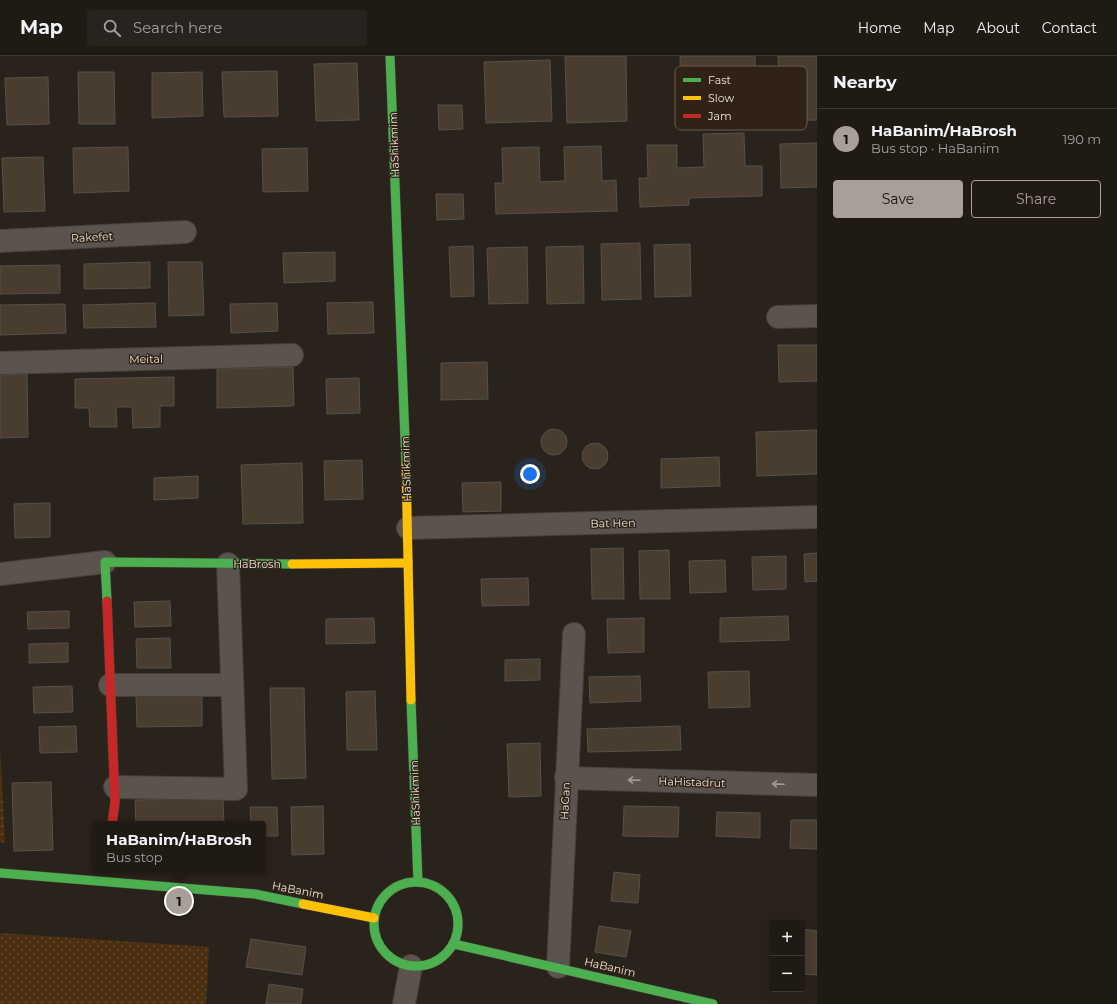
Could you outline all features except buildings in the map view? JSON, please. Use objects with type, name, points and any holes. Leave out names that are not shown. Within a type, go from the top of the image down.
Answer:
[{"type":"street","name":"HaShikmim","points":[[390,56],[408,528],[408,622],[418,882]]},
{"type":"street","name":"Rakefet","points":[[0,241],[184,232]]},
{"type":"street","points":[[778,317],[817,316]]},
{"type":"street","name":"Meital","points":[[0,363],[292,355]]},
{"type":"street","name":"Bat Hen","points":[[408,528],[817,517]]},
{"type":"street","points":[[105,562],[115,802],[112,821]]},
{"type":"street","name":"HaBrosh","points":[[0,574],[105,562],[228,564],[408,563]]},
{"type":"street","points":[[114,788],[236,789],[228,564]]},
{"type":"street","name":"HaGan","points":[[558,968],[574,634]]},
{"type":"street","points":[[110,685],[232,685]]},
{"type":"street","name":"HaHistadrut","points":[[566,778],[817,785]]},
{"type":"street","name":"HaBanim","points":[[0,873],[105,876],[255,894],[374,918]]},
{"type":"street","points":[[418,882],[432,885],[444,892],[453,903],[458,916],[458,930],[454,944],[446,954],[436,962],[424,966],[411,966],[398,962],[387,954],[379,944],[375,931],[374,918],[382,901],[394,888],[406,883],[418,882]]},
{"type":"street","name":"HaBanim","points":[[454,944],[714,1004]]},
{"type":"street","points":[[404,1004],[411,966]]},
{"type":"shaded area","points":[[0,748],[5,843],[0,842]]},
{"type":"shaded area","points":[[0,933],[209,947],[206,1004],[0,1004]]},
{"type":"traffic: fast","points":[[390,56],[406,465]]},
{"type":"traffic: fast","points":[[107,601],[105,562],[292,564]]},
{"type":"traffic: fast","points":[[411,700],[418,882]]},
{"type":"traffic: fast","points":[[0,873],[255,894],[303,904]]},
{"type":"traffic: fast","points":[[416,882],[432,885],[446,894],[455,908],[458,924],[455,940],[446,954],[432,963],[416,966],[400,963],[386,954],[377,940],[374,924],[377,908],[386,894],[400,885],[416,882]]},
{"type":"traffic: fast","points":[[454,944],[713,1004]]},
{"type":"traffic: slow","points":[[406,465],[411,700]]},
{"type":"traffic: slow","points":[[292,564],[408,563]]},
{"type":"traffic: slow","points":[[303,904],[374,918]]},
{"type":"traffic: jam","points":[[107,601],[115,802],[112,821]]},
{"type":"place","name":"HaBanim/HaBrosh","points":[[179,901]]}]
